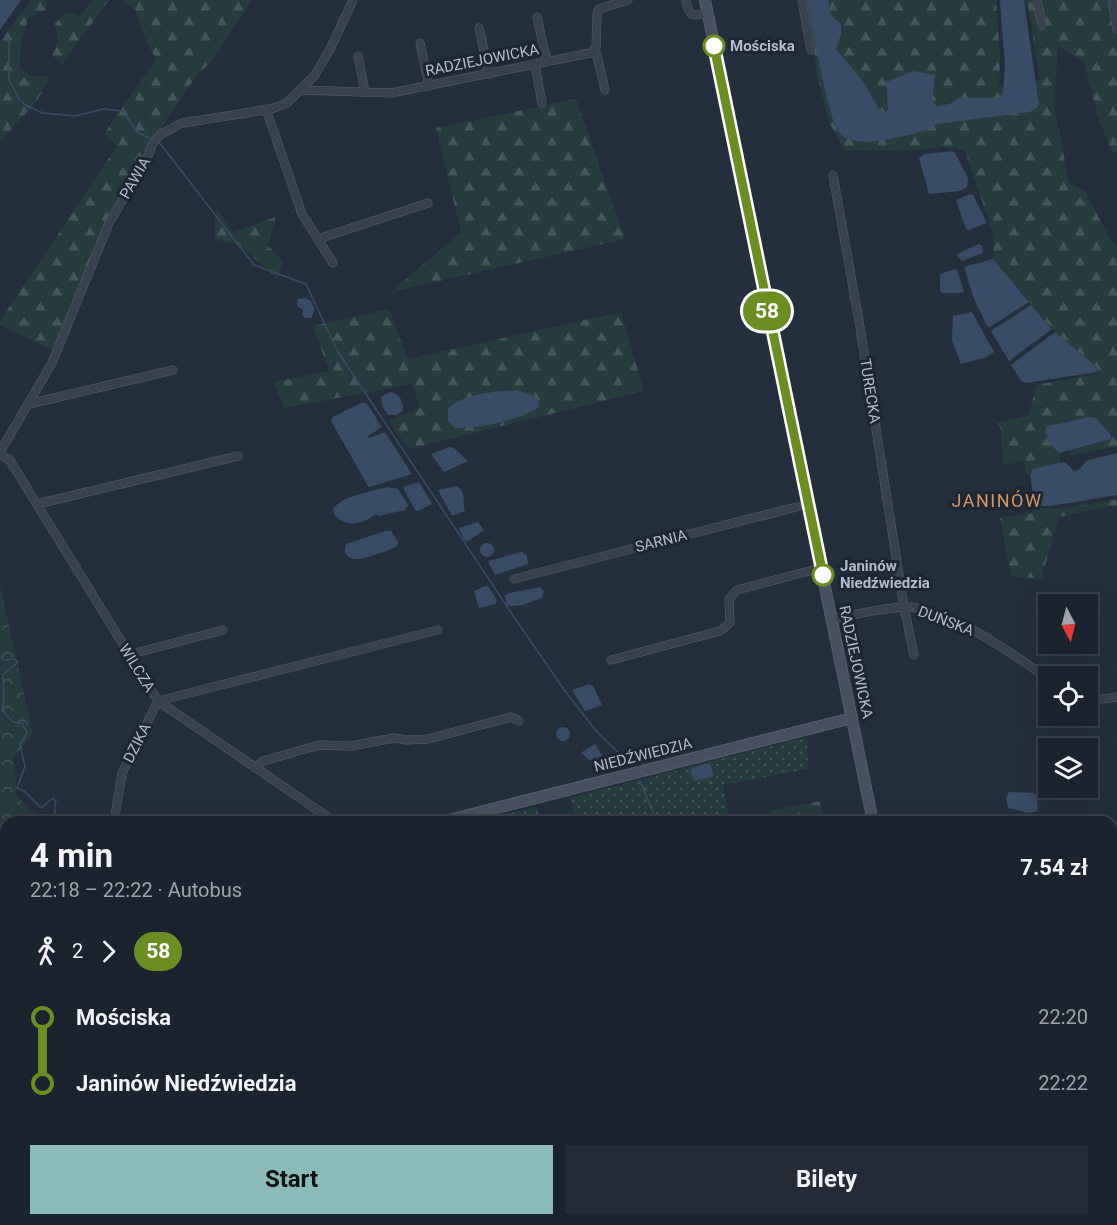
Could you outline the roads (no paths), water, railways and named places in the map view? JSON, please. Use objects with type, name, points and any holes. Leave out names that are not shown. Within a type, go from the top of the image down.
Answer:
[{"type":"main road","name":"RADZIEJOWICKA","points":[[705,0],[872,816]]},
{"type":"main road","name":"NIEDŹWIEDZIA","points":[[465,816],[852,718]]},
{"type":"street","name":"PAWIA","points":[[0,454],[52,363],[108,223],[147,158],[153,143],[161,134],[182,123],[266,109],[287,103],[315,75],[330,50],[353,0]]},
{"type":"street","points":[[605,90],[597,55],[594,51],[597,15],[599,9],[628,0]]},
{"type":"street","points":[[686,0],[690,15],[708,13]]},
{"type":"street","points":[[802,0],[811,50]]},
{"type":"street","points":[[1037,0],[1042,25]]},
{"type":"street","points":[[1112,0],[1117,29]]},
{"type":"street","points":[[537,17],[547,62]]},
{"type":"street","points":[[479,28],[489,74]]},
{"type":"street","points":[[420,43],[429,86]]},
{"type":"street","name":"RADZIEJOWICKA","points":[[301,90],[391,93],[594,51]]},
{"type":"street","points":[[358,56],[365,92]]},
{"type":"street","points":[[534,64],[542,103]]},
{"type":"street","points":[[266,109],[302,214],[333,263]]},
{"type":"street","name":"TURECKA","points":[[833,175],[904,607],[914,655]]},
{"type":"street","points":[[318,239],[428,203]]},
{"type":"street","points":[[28,404],[173,370]]},
{"type":"street","name":"WILCZA","points":[[0,454],[9,459],[158,701],[326,816]]},
{"type":"street","points":[[37,504],[238,456]]},
{"type":"street","name":"SARNIA","points":[[514,579],[808,504]]},
{"type":"street","points":[[611,660],[720,632],[730,622],[729,599],[737,590],[821,568]]},
{"type":"street","name":"DUŃSKA","points":[[832,619],[904,607],[919,608],[978,633],[1038,672]]},
{"type":"street","points":[[128,655],[223,630]]},
{"type":"street","points":[[158,701],[438,630]]},
{"type":"street","points":[[1098,700],[1117,697]]},
{"type":"street","name":"DZIKA","points":[[115,816],[122,773],[158,701]]},
{"type":"street","points":[[255,768],[263,761],[319,745],[351,746],[394,738],[428,739],[511,717],[519,721]]},
{"type":"water","points":[[0,0],[21,0],[0,30]]},
{"type":"water","points":[[807,0],[828,0],[831,15],[841,24],[841,34],[836,49],[865,84],[879,109],[886,113],[888,109],[886,82],[914,71],[935,75],[932,100],[937,107],[952,103],[959,98],[998,98],[1003,94],[1005,66],[1000,0],[1024,0],[1039,106],[1030,112],[937,124],[914,134],[883,140],[864,142],[851,140],[840,134],[830,111]]},
{"type":"water","points":[[952,151],[968,178],[967,187],[960,191],[929,194],[919,158],[925,154]]},
{"type":"water","points":[[970,194],[973,195],[987,223],[968,230],[956,200]]},
{"type":"water","points":[[979,244],[982,246],[983,253],[962,261],[957,256],[957,254]]},
{"type":"water","points":[[993,259],[1029,302],[990,327],[987,326],[974,299],[964,267]]},
{"type":"water","points":[[955,269],[964,291],[942,293],[940,274]]},
{"type":"water","points":[[305,298],[311,301],[315,310],[311,318],[305,318],[302,315],[303,310],[297,306],[298,299]]},
{"type":"water","points":[[1031,305],[1052,329],[1009,361],[991,331]]},
{"type":"water","points":[[972,312],[994,352],[987,357],[961,364],[952,341],[953,316]]},
{"type":"water","points":[[1055,332],[1097,367],[1097,372],[1026,383],[1021,381],[1011,365]]},
{"type":"water","points":[[517,390],[535,396],[539,403],[538,408],[509,420],[476,427],[455,428],[448,421],[448,409],[462,400],[480,394]]},
{"type":"water","points":[[390,392],[398,396],[403,404],[403,411],[396,415],[388,415],[382,406],[381,397]]},
{"type":"water","points":[[363,402],[367,404],[382,427],[368,437],[385,432],[412,474],[368,486],[331,421],[333,417]]},
{"type":"water","points":[[1090,417],[1096,418],[1111,435],[1111,439],[1059,453],[1050,444],[1045,432],[1047,426]]},
{"type":"water","points":[[450,447],[468,461],[444,472],[431,454]]},
{"type":"water","points":[[1117,453],[1117,495],[1051,506],[1035,506],[1030,475],[1033,469],[1062,462],[1074,471],[1080,469],[1086,461]]},
{"type":"water","points":[[419,482],[432,504],[418,511],[415,510],[403,487]]},
{"type":"water","points":[[457,486],[463,495],[465,511],[452,516],[438,490]]},
{"type":"water","points":[[387,487],[398,489],[408,505],[405,510],[378,516],[376,514],[355,523],[344,522],[334,514],[333,509],[343,500]]},
{"type":"water","points":[[478,522],[484,530],[468,541],[464,540],[459,528]]},
{"type":"water","points":[[391,531],[398,542],[397,546],[357,559],[350,558],[345,553],[346,544]]},
{"type":"water","points":[[487,543],[492,545],[494,550],[492,555],[487,557],[482,555],[480,550],[482,545]]},
{"type":"water","points":[[522,552],[527,556],[528,564],[495,575],[488,561]]},
{"type":"water","points":[[489,587],[497,601],[495,604],[479,608],[474,591]]},
{"type":"water","points":[[540,587],[544,591],[542,598],[522,605],[507,605],[505,596],[510,593]]},
{"type":"water","points":[[589,684],[593,686],[602,705],[585,711],[572,690]]},
{"type":"water","points":[[563,727],[568,729],[570,734],[568,739],[563,741],[558,739],[556,734],[558,729]]},
{"type":"water","points":[[595,744],[603,757],[598,762],[592,762],[582,752]]},
{"type":"water","points":[[710,763],[714,776],[694,781],[690,771],[692,768]]},
{"type":"water","points":[[1009,792],[1034,793],[1037,796],[1038,811],[1029,813],[1008,808],[1006,798]]},
{"type":"waterway","points":[[7,37],[9,40],[9,80],[19,99],[27,106],[43,113],[75,116],[104,109],[123,111],[137,132],[149,138]]},
{"type":"waterway","points":[[159,142],[254,265],[306,284],[338,352],[514,617],[565,691],[597,732],[631,765]]},
{"type":"waterway","points":[[0,656],[4,660],[14,659],[18,662],[3,675],[2,710],[13,722],[22,723],[27,733],[20,745],[25,766],[17,788],[24,791],[41,808],[53,798],[58,816]]},
{"type":"waterway","points":[[640,781],[655,816]]},
{"type":"place","name":"Mościska","points":[[714,46]]},
{"type":"place","name":"Janinów Niedźwiedzia","points":[[823,575]]},
{"type":"district","name":"JANINÓW","points":[[997,501]]}]
